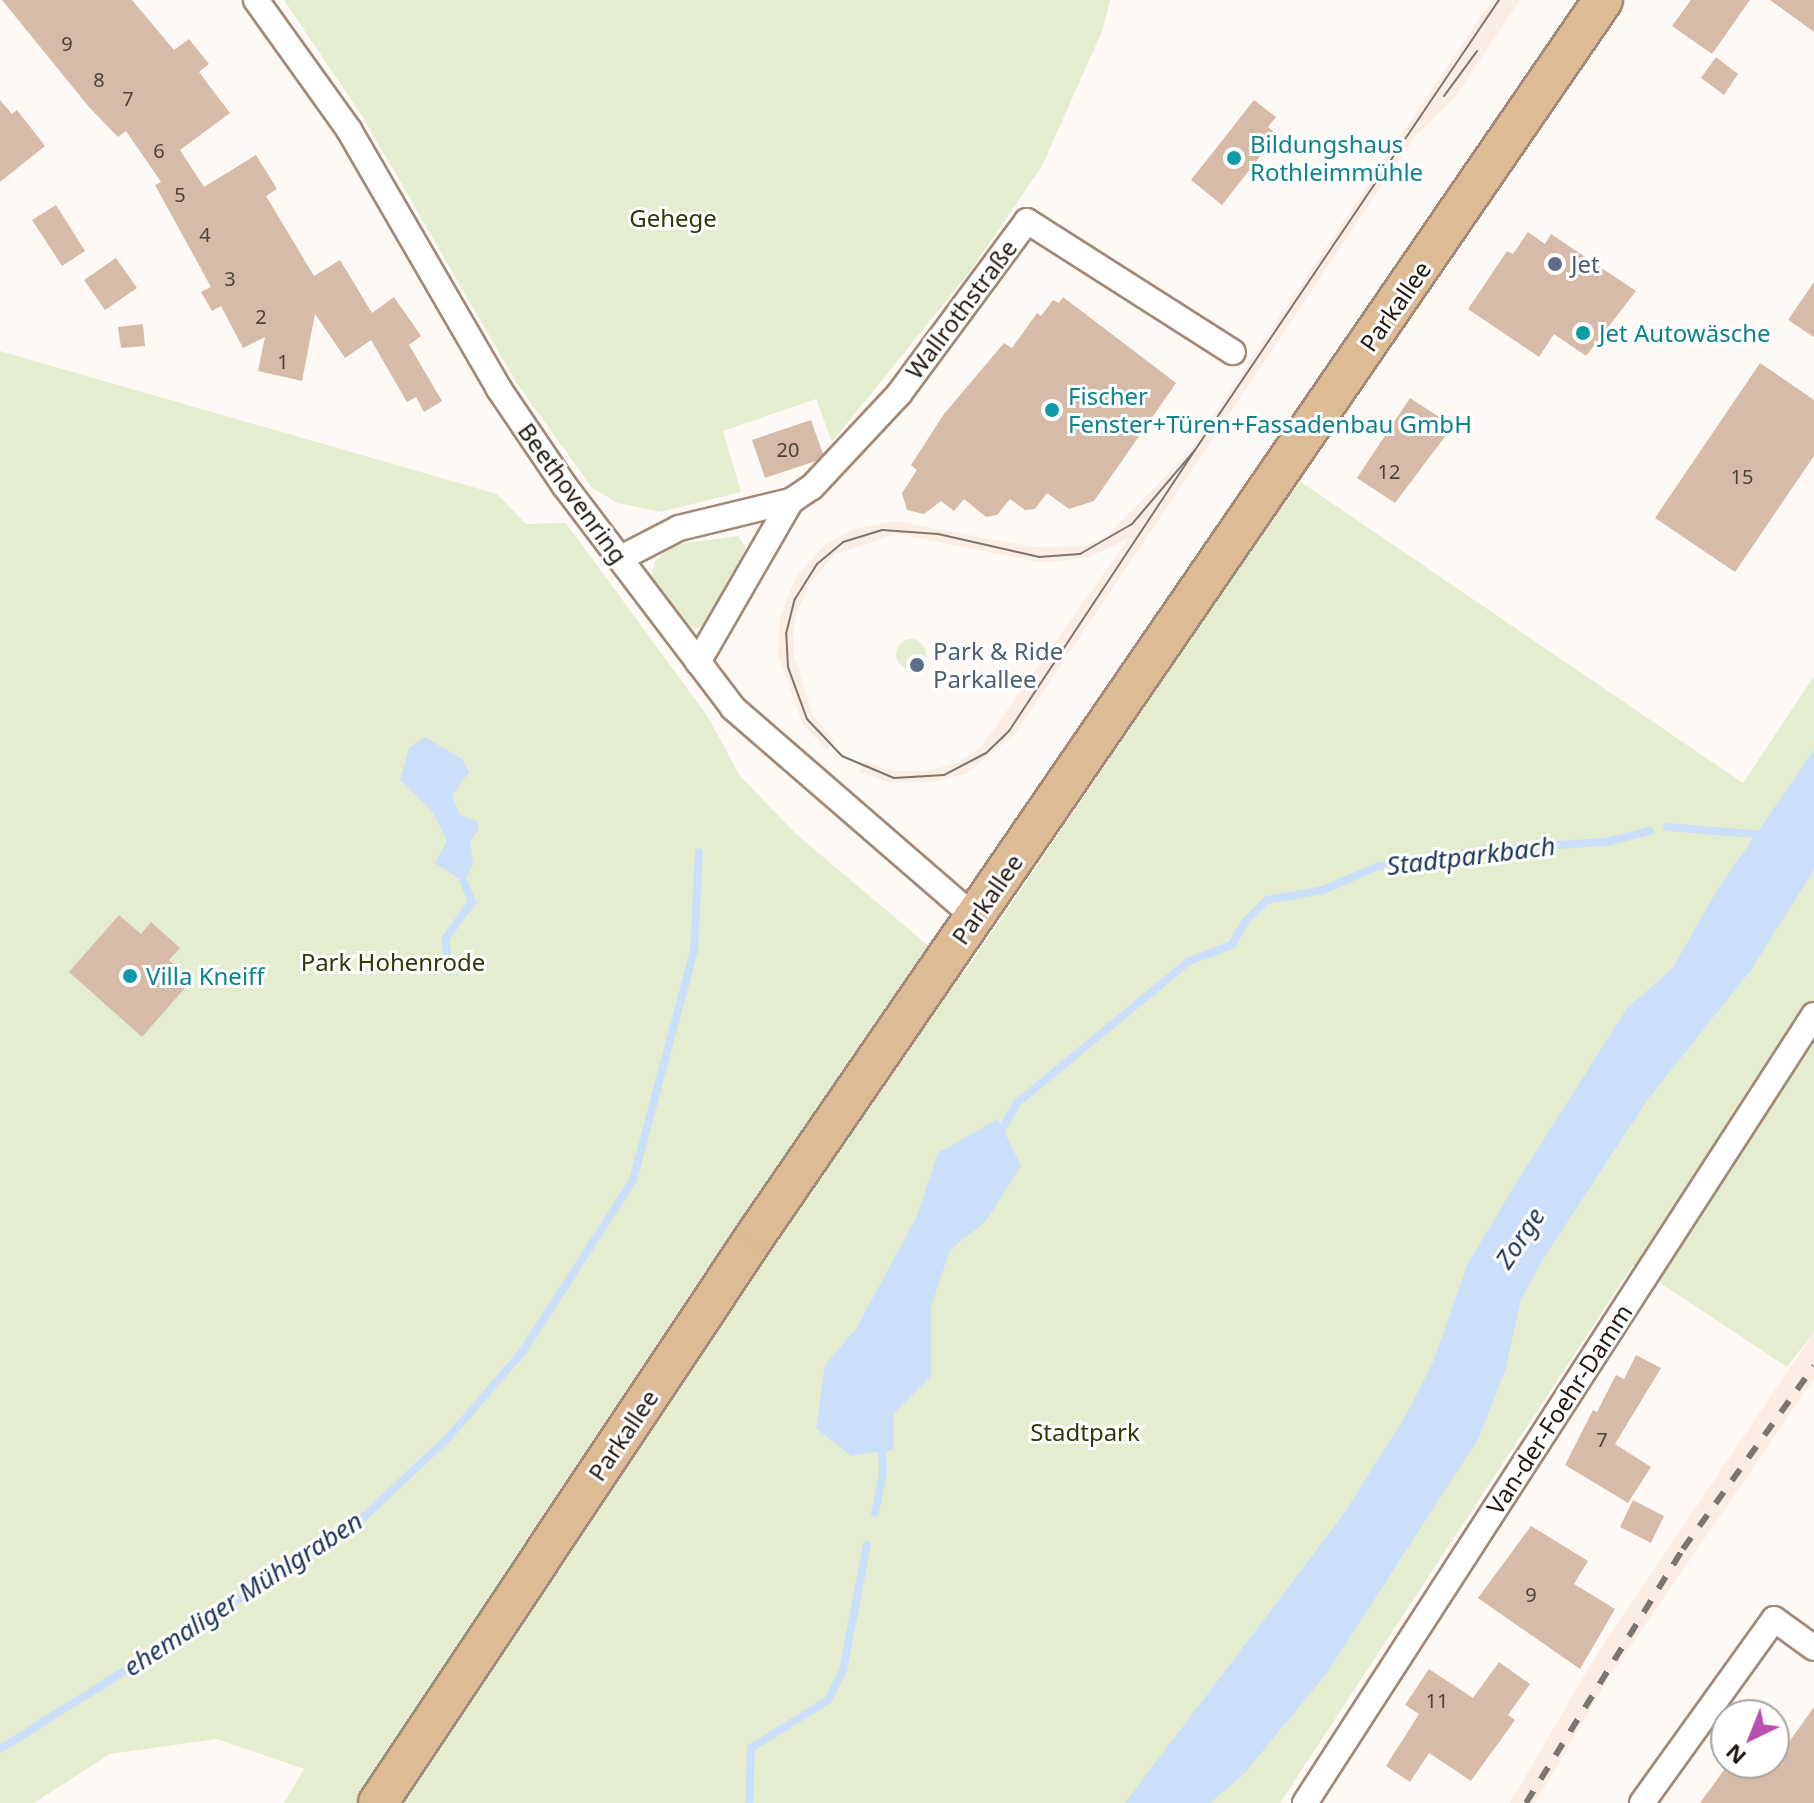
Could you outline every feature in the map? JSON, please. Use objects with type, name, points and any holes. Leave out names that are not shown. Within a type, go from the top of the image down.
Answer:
[{"type":"main road","name":"Parkallee","points":[[378,1803],[974,917],[1603,0]]},
{"type":"street","name":"Beethovenring","points":[[256,0],[349,130],[499,389],[733,708],[974,917]]},
{"type":"street","name":"Wallrothstraße","points":[[621,558],[679,528],[791,501],[812,487],[899,394],[1027,221],[1233,352]]},
{"type":"street","name":"Wallrothstraße","points":[[698,662],[791,501]]},
{"type":"street","name":"Van-der-Foehr-Damm","points":[[1305,1803],[1814,1015]]},
{"type":"street","points":[[1642,1803],[1774,1619],[1814,1648]]},
{"type":"shaded area","points":[[1492,0],[1520,0],[1454,99],[1417,134],[1014,735],[966,774],[932,782],[890,783],[859,772],[865,762],[894,771],[927,771],[957,763],[981,747],[1128,539],[1089,557],[1059,561],[1039,562],[897,534],[834,555],[809,585],[795,617],[793,653],[813,716],[835,741],[827,750],[803,725],[778,655],[780,616],[796,577],[824,545],[854,529],[896,521],[1033,547],[1085,546],[1108,535],[1190,451]]},
{"type":"shaded area","points":[[1814,1332],[1814,1379],[1610,1676],[1535,1803],[1510,1803],[1595,1657]]},
{"type":"green space","name":"Gehege","points":[[284,0],[1110,0],[1103,29],[1042,166],[971,270],[832,442],[816,399],[723,431],[741,492],[660,512],[618,503],[592,488],[516,382],[364,119]]},
{"type":"green space","points":[[0,351],[497,494],[526,524],[566,523],[708,717],[740,776],[795,833],[963,975],[1298,480],[1743,783],[1814,676],[1814,750],[1777,807],[1814,834],[1814,1332],[1787,1367],[1633,1265],[1280,1803],[284,1803],[304,1769],[217,1739],[110,1754],[34,1803],[0,1803]]},
{"type":"green space","points":[[738,536],[746,548],[707,623],[694,630],[651,578],[655,561],[673,545]]},
{"type":"green space","points":[[911,639],[917,640],[925,648],[925,660],[917,668],[911,669],[905,668],[897,660],[896,654],[897,648],[905,640]]},
{"type":"water","points":[[425,737],[462,759],[469,772],[452,796],[459,814],[477,821],[479,829],[470,841],[473,864],[464,882],[435,863],[447,841],[432,811],[400,780],[409,748]]},
{"type":"water","name":"Zorge","points":[[1814,750],[1814,870],[1751,970],[1648,1099],[1545,1256],[1521,1299],[1506,1368],[1479,1438],[1326,1674],[1244,1774],[1210,1803],[1125,1803],[1343,1515],[1406,1415],[1434,1360],[1467,1265],[1516,1183],[1627,1008],[1672,969],[1716,892]]},
{"type":"water","points":[[998,1119],[1021,1166],[986,1221],[950,1250],[931,1307],[931,1376],[894,1413],[893,1450],[851,1456],[816,1428],[825,1365],[856,1329],[917,1216],[938,1153]]},
{"type":"building","points":[[2,0],[132,0],[174,50],[189,39],[209,64],[199,72],[230,113],[180,150],[204,187],[256,155],[277,189],[266,196],[314,276],[340,260],[372,313],[394,297],[421,336],[409,345],[442,401],[424,412],[416,397],[407,402],[371,340],[345,358],[315,314],[302,381],[258,371],[265,337],[243,348],[221,306],[212,311],[201,292],[211,287],[155,185],[161,182],[126,131],[118,137],[89,107]]},
{"type":"building","points":[[1691,0],[1750,0],[1712,54],[1672,26]]},
{"type":"building","points":[[1770,0],[1814,0],[1814,32]]},
{"type":"building","points":[[1716,57],[1738,74],[1724,95],[1701,78]]},
{"type":"building","points":[[0,100],[12,114],[17,110],[45,146],[0,182]]},
{"type":"building","name":"Bildungshaus Rothleimmühle","points":[[1254,100],[1276,117],[1268,127],[1277,135],[1222,205],[1191,180]]},
{"type":"building","points":[[56,205],[85,251],[62,266],[32,220]]},
{"type":"building","points":[[1528,232],[1545,244],[1551,234],[1636,291],[1586,356],[1554,334],[1539,357],[1468,309],[1507,251],[1513,254]]},
{"type":"building","points":[[116,258],[137,288],[105,310],[84,280]]},
{"type":"building","points":[[1814,282],[1814,337],[1788,320]]},
{"type":"building","name":"Fischer Fenster+Türen+Fassadenbau GmbH","points":[[1063,297],[1176,383],[1094,501],[1069,509],[1047,493],[1035,509],[1025,510],[1010,499],[997,515],[986,517],[964,499],[954,511],[941,501],[924,514],[907,510],[902,493],[917,470],[911,465],[944,414],[1004,343],[1012,348],[1037,313],[1041,316],[1053,300],[1059,303]]},
{"type":"building","points":[[143,324],[145,346],[121,348],[118,327]]},
{"type":"building","points":[[1760,363],[1814,400],[1814,456],[1735,572],[1655,518]]},
{"type":"building","points":[[1410,398],[1453,426],[1395,503],[1357,478]]},
{"type":"building","points":[[811,420],[823,454],[816,461],[765,478],[752,440]]},
{"type":"building","name":"Villa Kneiff","points":[[119,915],[141,934],[151,922],[180,948],[169,960],[192,980],[142,1037],[69,972]]},
{"type":"building","points":[[1636,1355],[1661,1368],[1615,1444],[1651,1467],[1628,1503],[1565,1465],[1593,1410],[1597,1412],[1616,1375],[1624,1379]]},
{"type":"building","points":[[1633,1500],[1664,1516],[1651,1543],[1620,1527]]},
{"type":"building","points":[[1531,1526],[1588,1561],[1574,1584],[1615,1609],[1580,1669],[1478,1598]]},
{"type":"building","points":[[1499,1662],[1530,1684],[1508,1715],[1515,1720],[1471,1781],[1429,1753],[1410,1782],[1386,1766],[1419,1714],[1405,1705],[1429,1669],[1473,1698]]},
{"type":"building","points":[[1814,1707],[1814,1803],[1700,1803],[1717,1779],[1790,1779],[1790,1741]]},
{"type":"waterway","name":"Stadtparkbach","points":[[1667,827],[1766,835]]},
{"type":"waterway","name":"Stadtparkbach","points":[[999,1135],[1017,1103],[1189,961],[1232,945],[1245,922],[1267,900],[1323,890],[1376,867],[1490,849],[1606,842],[1650,831]]},
{"type":"waterway","name":"ehemaliger Mühlgraben","points":[[0,1749],[352,1528],[448,1438],[523,1351],[633,1180],[694,950],[699,852]]},
{"type":"waterway","points":[[450,971],[445,939],[472,902],[464,882]]},
{"type":"waterway","name":"Stadtparkbach","points":[[875,1513],[883,1473],[882,1443]]},
{"type":"waterway","name":"Stadtparkbach","points":[[749,1803],[751,1748],[828,1700],[843,1670],[867,1545]]},
{"type":"tram line","points":[[1195,450],[1009,731],[986,753],[944,775],[894,778],[842,756],[807,719],[788,667],[786,634],[795,599],[817,564],[843,542],[882,530],[938,534],[1039,557],[1080,554],[1132,524],[1195,450],[1499,0]]},
{"type":"tram line","points":[[1444,96],[1477,51]]},
{"type":"railway","points":[[1526,1803],[1683,1549],[1814,1366]]},
{"type":"place","name":"Bildungshaus Rothleimmühle","points":[[1234,158]]},
{"type":"place","name":"Jet","points":[[1555,264]]},
{"type":"place","name":"Jet Autowäsche","points":[[1583,333]]},
{"type":"place","name":"Fischer Fenster+Türen+Fassadenbau GmbH","points":[[1052,410]]},
{"type":"place","name":"Park & Ride Parkallee","points":[[917,665]]},
{"type":"place","name":"Villa Kneiff","points":[[130,976]]},
{"type":"park label","name":"Park Hohenrode","points":[[393,962]]},
{"type":"park label","name":"Stadtpark","points":[[1085,1432]]}]
